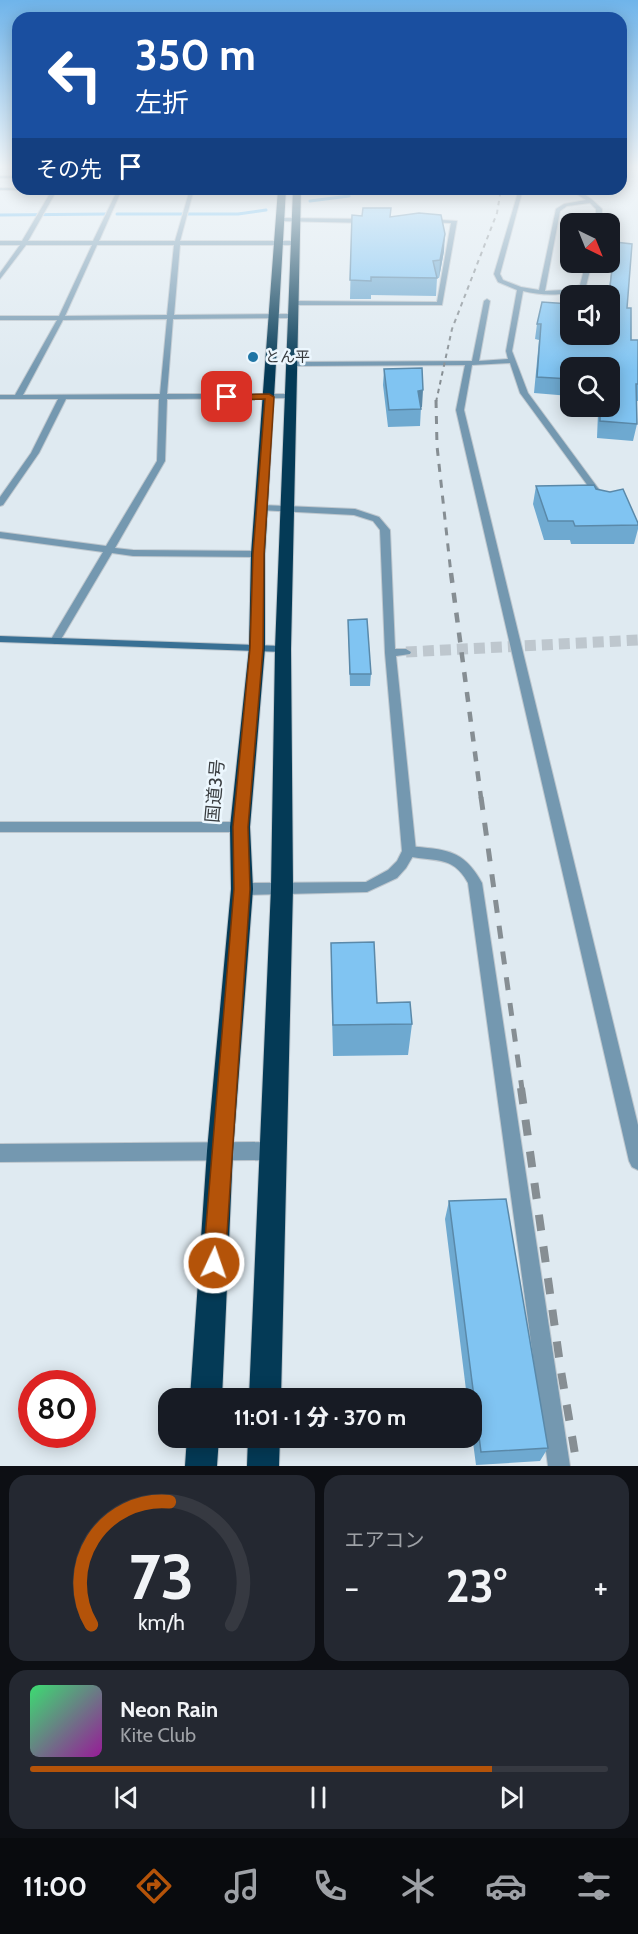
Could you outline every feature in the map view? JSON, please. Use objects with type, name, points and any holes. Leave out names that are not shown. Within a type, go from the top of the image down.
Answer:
[{"type":"highway","name":"国道3号","points":[[265,1388],[282,888],[283,649],[293,364],[287,312],[288,234]]},
{"type":"highway","name":"国道3号","points":[[207,1388],[220,1151],[242,889],[240,827],[257,648],[258,554],[269,397],[287,312]]},
{"type":"highway","points":[[201,1466],[202,1448]]},
{"type":"highway","points":[[263,1466],[264,1448]]},
{"type":"street","points":[[0,277],[29,234]]},
{"type":"street","points":[[18,397],[61,318],[99,234]]},
{"type":"street","points":[[55,641],[161,461],[163,398],[179,234]]},
{"type":"street","points":[[0,318],[172,317],[440,304],[452,234]]},
{"type":"street","points":[[507,234],[497,274],[500,281],[520,288],[568,292],[582,286],[586,273]]},
{"type":"street","points":[[542,291],[553,234]]},
{"type":"street","points":[[0,243],[287,243]]},
{"type":"street","points":[[520,288],[509,351],[524,393],[607,505]]},
{"type":"street","points":[[487,301],[460,410],[638,1161]]},
{"type":"street","points":[[293,364],[512,361]]},
{"type":"street","points":[[0,397],[292,396]]},
{"type":"street","points":[[0,503],[35,453],[63,397]]},
{"type":"street","points":[[242,889],[367,886],[385,880],[396,872],[409,851],[390,653],[385,530],[376,519],[355,512],[262,508]]},
{"type":"street","points":[[0,535],[108,551],[258,554]]},
{"type":"street","points":[[0,639],[283,649]]},
{"type":"street","points":[[390,653],[406,652]]},
{"type":"street","points":[[0,827],[240,827]]},
{"type":"street","points":[[409,851],[452,856],[468,867],[475,883],[560,1466]]},
{"type":"street","points":[[0,1153],[273,1151]]},
{"type":"building","points":[[351,234],[445,234],[440,260],[433,261],[437,278],[371,277],[371,281],[350,280]]},
{"type":"building","points":[[620,243],[632,244],[627,308],[631,308],[631,340],[638,340],[637,424],[600,421],[600,417],[620,417],[620,357],[560,357],[560,378],[537,377],[541,324],[537,324],[542,302],[560,303],[560,345],[620,345],[620,285],[610,285],[612,273],[620,273]]},
{"type":"building","points":[[422,368],[423,390],[418,391],[421,409],[389,410],[384,369]]},
{"type":"building","points":[[594,485],[596,489],[610,492],[623,489],[638,525],[575,526],[573,521],[548,521],[536,486]]},
{"type":"building","points":[[367,619],[371,674],[350,674],[348,620]]},
{"type":"building","points":[[374,942],[377,1003],[410,1002],[412,1024],[333,1025],[331,943]]},
{"type":"building","points":[[506,1199],[548,1448],[481,1452],[482,1388],[473,1388],[449,1201]]},
{"type":"tunnel","points":[[406,652],[638,640]]},
{"type":"railway","points":[[436,402],[452,329],[489,234]]},
{"type":"railway","points":[[436,402],[437,446],[451,574]]},
{"type":"railway","points":[[451,573],[481,798]]},
{"type":"railway","points":[[481,797],[522,1089]]},
{"type":"railway","points":[[521,1088],[561,1371],[577,1466]]},
{"type":"place","name":"とん平","points":[[253,357]]},
{"type":"route","points":[[214,1263],[220,1151],[242,889],[240,827],[257,648],[258,554],[269,397],[227,397]]}]
